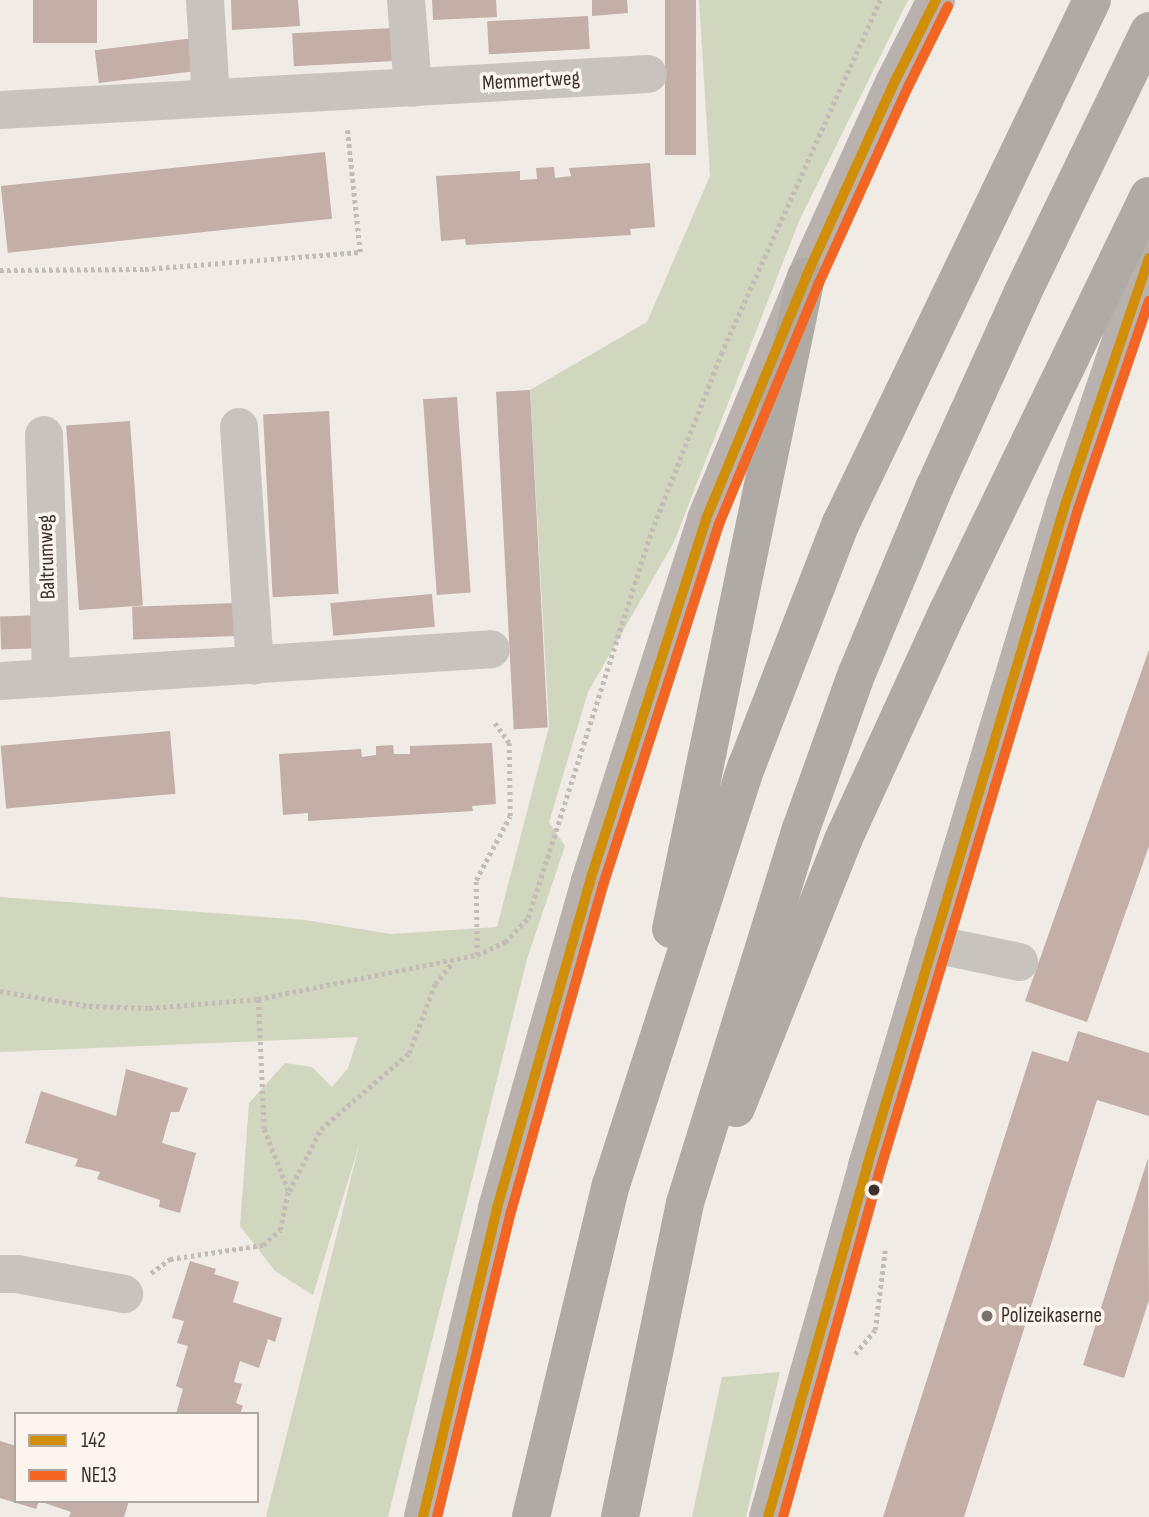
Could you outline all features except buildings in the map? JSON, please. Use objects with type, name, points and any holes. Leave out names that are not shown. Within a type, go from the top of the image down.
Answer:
[{"type":"highway","points":[[531,1517],[611,1185],[747,765],[841,523],[1092,0]]},
{"type":"highway","points":[[621,1517],[685,1202],[801,829],[857,673],[935,486],[1016,306],[1149,32]]},
{"type":"highway","points":[[685,1202],[744,1094],[817,902],[947,611],[1149,196]]},
{"type":"highway","points":[[633,1117],[806,277]]},
{"type":"main road","points":[[423,1517],[497,1208],[594,869],[706,519],[806,277],[895,81],[936,0]]},
{"type":"main road","points":[[768,1517],[933,944],[1065,505],[1149,258]]},
{"type":"street","points":[[205,0],[211,98]]},
{"type":"street","points":[[406,0],[413,88]]},
{"type":"street","name":"Memmertweg","points":[[0,110],[648,74]]},
{"type":"street","points":[[239,427],[255,665]]},
{"type":"street","name":"Baltrumweg","points":[[44,435],[51,678]]},
{"type":"street","points":[[0,681],[491,649]]},
{"type":"street","points":[[933,944],[1019,962]]},
{"type":"street","points":[[0,1274],[18,1274],[124,1294]]},
{"type":"path","points":[[0,270],[145,269],[360,252],[342,90]]},
{"type":"path","points":[[0,991],[89,1006],[125,1007],[258,999],[453,962],[477,955],[476,880],[510,816],[509,743],[494,722]]},
{"type":"path","points":[[124,1294],[170,1259],[263,1245],[280,1230],[288,1192],[321,1129],[409,1053],[435,984],[453,962]]},
{"type":"path","points":[[258,999],[264,1129],[288,1192]]},
{"type":"green space","points":[[699,0],[908,0],[799,221],[674,542],[588,692],[549,822],[565,846],[527,959],[388,1517],[266,1517],[360,1142],[313,1295],[275,1271],[240,1226],[249,1103],[285,1063],[312,1067],[332,1087],[348,1068],[358,1037],[0,1052],[0,897],[305,920],[391,934],[497,927],[549,727],[530,390],[647,322],[710,176]]},
{"type":"green space","points":[[780,1372],[746,1517],[692,1517],[722,1377]]},
{"type":"transit line","name":"142","points":[[423,1517],[497,1208],[590,881],[706,519],[806,277],[895,81],[936,0]]},
{"type":"transit line","name":"NE13","points":[[437,1517],[511,1212],[603,885],[719,524],[819,283],[948,6]]},
{"type":"transit line","name":"142","points":[[768,1517],[867,1166],[1065,505],[1149,258]]},
{"type":"transit line","name":"NE13","points":[[783,1517],[880,1170],[1078,509],[1149,301]]},
{"type":"place","name":"Polizeikaserne","points":[[987,1316]]}]
